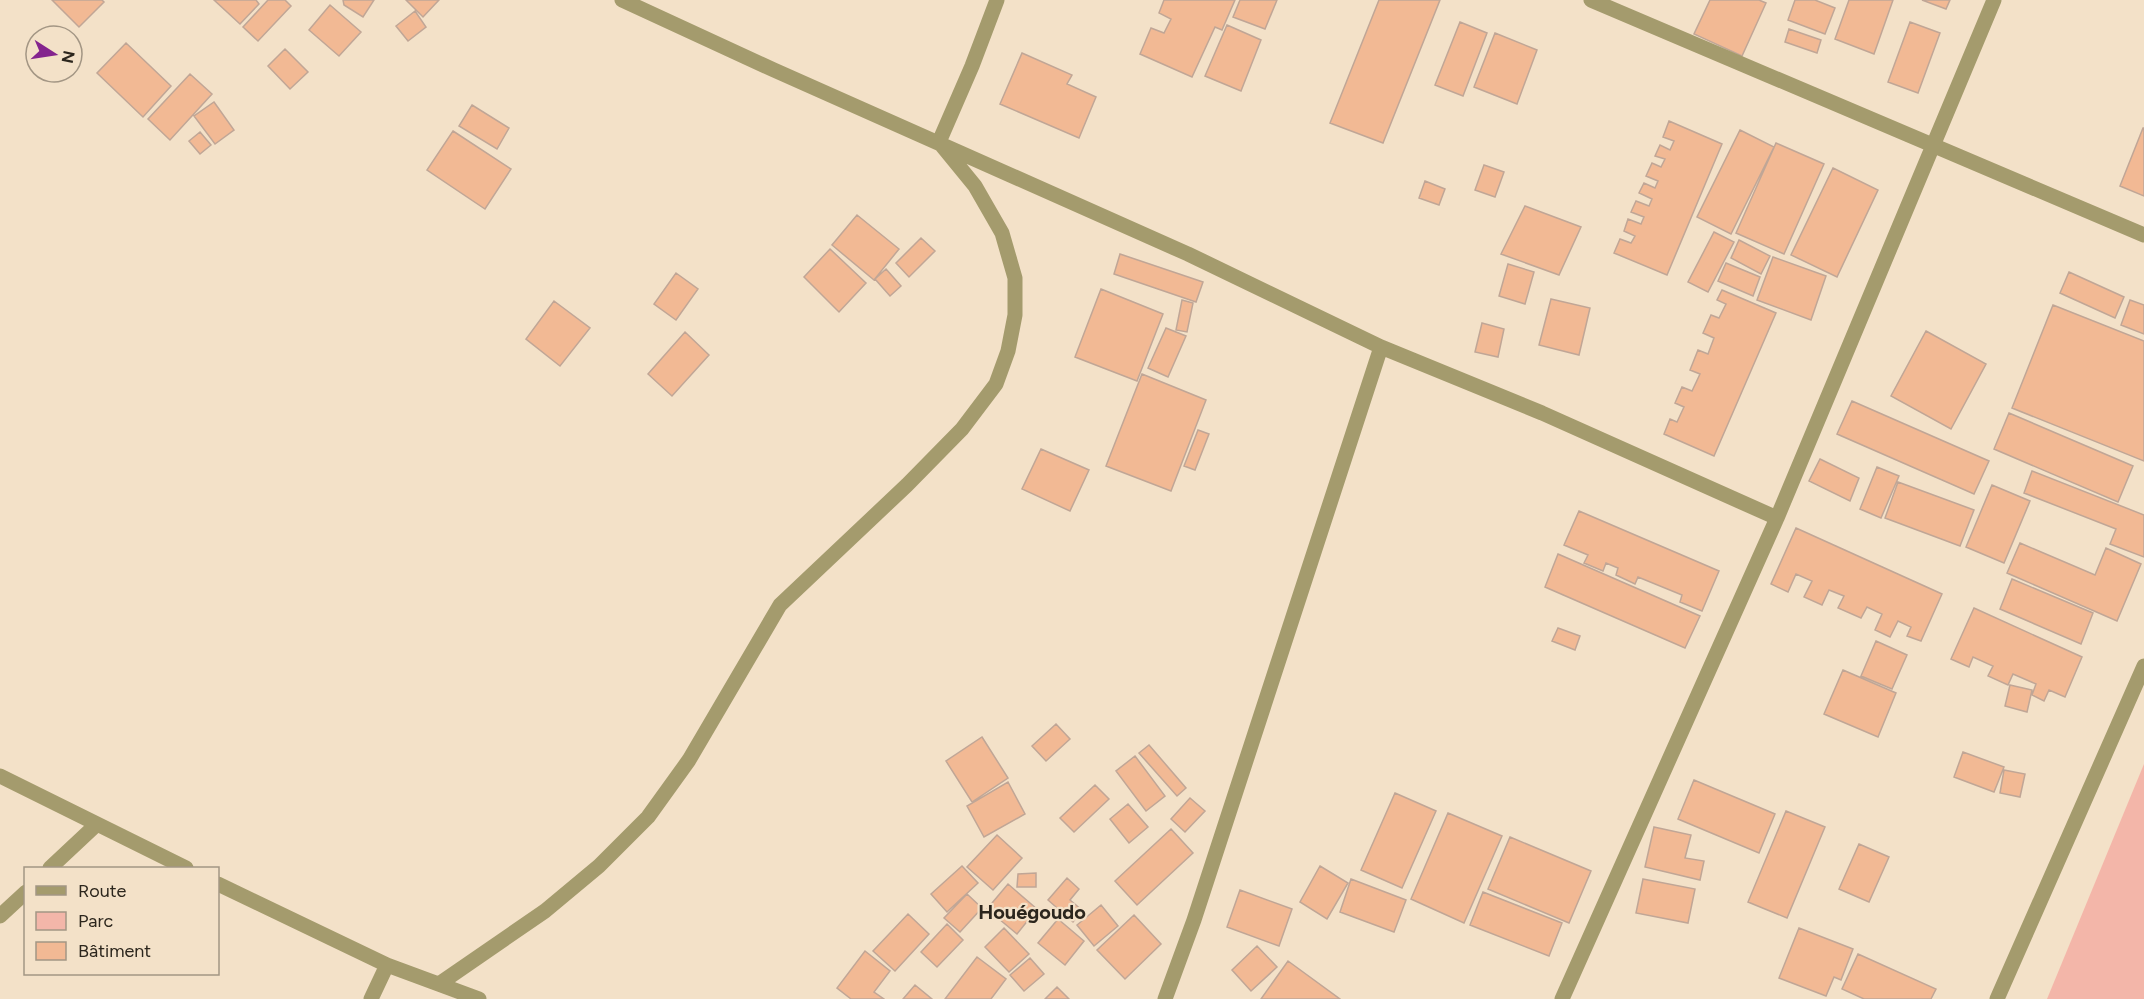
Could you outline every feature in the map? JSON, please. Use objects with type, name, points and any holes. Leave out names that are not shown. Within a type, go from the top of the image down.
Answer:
[{"type":"street","points":[[622,0],[857,108],[939,142],[1188,254],[1381,347],[1542,413],[1777,518]]},
{"type":"street","points":[[939,142],[972,66],[997,0]]},
{"type":"street","points":[[1591,0],[2144,235]]},
{"type":"street","points":[[1562,999],[1777,518],[1994,0]]},
{"type":"street","points":[[439,984],[545,911],[599,866],[648,817],[689,760],[780,605],[907,485],[962,429],[996,384],[1008,351],[1015,315],[1015,278],[1002,233],[975,186],[939,142]]},
{"type":"street","points":[[1165,999],[1198,908],[1381,347]]},
{"type":"street","points":[[1997,999],[2144,666]]},
{"type":"street","points":[[0,776],[184,867]]},
{"type":"street","points":[[51,867],[97,824]]},
{"type":"street","points":[[219,884],[387,965],[479,999]]},
{"type":"street","points":[[0,916],[24,894]]},
{"type":"street","points":[[371,999],[387,965]]},
{"type":"green space","points":[[2144,764],[2144,999],[2047,999]]},
{"type":"building","points":[[52,0],[102,0],[104,2],[82,24],[76,24]]},
{"type":"building","points":[[214,0],[256,0],[259,4],[240,24]]},
{"type":"building","points":[[268,0],[285,0],[291,6],[258,41],[243,27]]},
{"type":"building","points":[[343,0],[374,0],[363,17],[344,5]]},
{"type":"building","points":[[406,0],[439,0],[423,17]]},
{"type":"building","points":[[1164,0],[1235,0],[1222,30],[1215,27],[1192,77],[1140,54],[1151,28],[1164,33],[1171,19],[1159,13]]},
{"type":"building","points":[[1240,0],[1277,0],[1265,29],[1233,17]]},
{"type":"building","points":[[1379,0],[1440,0],[1383,143],[1330,123]]},
{"type":"building","points":[[1710,0],[1759,0],[1766,3],[1742,56],[1694,34]]},
{"type":"building","points":[[1795,0],[1815,0],[1835,8],[1825,34],[1788,20]]},
{"type":"building","points":[[1849,0],[1893,0],[1874,54],[1835,39]]},
{"type":"building","points":[[1922,0],[1950,0],[1946,9]]},
{"type":"building","points":[[330,5],[361,32],[339,56],[309,30]]},
{"type":"building","points":[[415,11],[426,27],[408,41],[396,26]]},
{"type":"building","points":[[1460,22],[1487,33],[1463,96],[1435,85]]},
{"type":"building","points":[[1910,22],[1940,33],[1918,93],[1888,82]]},
{"type":"building","points":[[1227,25],[1261,40],[1241,91],[1205,76]]},
{"type":"building","points":[[1789,29],[1821,40],[1817,53],[1785,42]]},
{"type":"building","points":[[1495,33],[1537,50],[1517,104],[1474,87]]},
{"type":"building","points":[[126,43],[171,86],[143,117],[97,73]]},
{"type":"building","points":[[285,49],[308,72],[290,89],[268,66]]},
{"type":"building","points":[[1022,53],[1072,75],[1067,84],[1096,97],[1079,138],[1000,104]]},
{"type":"building","points":[[190,74],[212,94],[170,140],[148,119]]},
{"type":"building","points":[[214,102],[234,130],[215,144],[194,116]]},
{"type":"building","points":[[472,105],[509,128],[497,149],[459,126]]},
{"type":"building","points":[[1669,121],[1722,144],[1667,275],[1614,253],[1620,239],[1631,243],[1635,236],[1624,231],[1628,219],[1641,224],[1644,217],[1631,212],[1636,201],[1649,206],[1652,199],[1639,193],[1644,183],[1655,188],[1658,181],[1646,176],[1652,163],[1661,167],[1665,159],[1655,156],[1660,145],[1670,150],[1674,141],[1663,137]]},
{"type":"building","points":[[2144,128],[2144,196],[2120,186]]},
{"type":"building","points":[[1740,130],[1774,147],[1731,234],[1697,217]]},
{"type":"building","points":[[453,131],[511,169],[485,209],[427,170]]},
{"type":"building","points":[[200,132],[211,145],[200,154],[189,141]]},
{"type":"building","points":[[1776,143],[1824,164],[1784,254],[1736,233]]},
{"type":"building","points":[[1484,165],[1504,172],[1495,197],[1475,190]]},
{"type":"building","points":[[1833,168],[1878,190],[1837,277],[1791,255]]},
{"type":"building","points":[[1425,181],[1445,189],[1439,205],[1419,198]]},
{"type":"building","points":[[1525,206],[1581,227],[1559,275],[1501,254]]},
{"type":"building","points":[[857,215],[899,249],[874,280],[832,245]]},
{"type":"building","points":[[1714,232],[1734,242],[1708,292],[1688,282]]},
{"type":"building","points":[[921,238],[935,251],[909,277],[896,263]]},
{"type":"building","points":[[1739,240],[1770,256],[1761,274],[1731,258]]},
{"type":"building","points":[[830,249],[866,283],[839,312],[804,277]]},
{"type":"building","points":[[1120,254],[1203,282],[1196,302],[1114,274]]},
{"type":"building","points":[[1773,257],[1826,276],[1811,320],[1757,300]]},
{"type":"building","points":[[1726,263],[1760,277],[1753,296],[1718,281]]},
{"type":"building","points":[[1508,264],[1534,272],[1525,304],[1499,296]]},
{"type":"building","points":[[886,269],[901,286],[890,296],[875,279]]},
{"type":"building","points":[[2069,272],[2124,297],[2115,318],[2060,293]]},
{"type":"building","points":[[676,273],[698,289],[676,320],[654,304]]},
{"type":"building","points":[[1101,289],[1163,314],[1137,381],[1075,357]]},
{"type":"building","points":[[1722,290],[1776,313],[1714,456],[1664,434],[1670,419],[1677,422],[1684,407],[1675,403],[1682,387],[1692,391],[1700,374],[1690,370],[1698,350],[1708,354],[1714,338],[1703,333],[1711,315],[1719,318],[1726,304],[1717,300]]},
{"type":"building","points":[[1551,299],[1590,308],[1579,355],[1539,345]]},
{"type":"building","points":[[1182,300],[1193,303],[1187,332],[1176,330]]},
{"type":"building","points":[[2130,300],[2144,305],[2144,334],[2121,325]]},
{"type":"building","points":[[554,301],[590,328],[560,366],[526,339]]},
{"type":"building","points":[[2053,305],[2144,341],[2144,461],[2012,408]]},
{"type":"building","points":[[1482,323],[1504,329],[1498,357],[1475,352]]},
{"type":"building","points":[[1166,328],[1186,336],[1168,377],[1148,368]]},
{"type":"building","points":[[1926,331],[1986,364],[1951,429],[1891,396]]},
{"type":"building","points":[[685,332],[709,355],[672,396],[648,374]]},
{"type":"building","points":[[1142,374],[1206,400],[1171,491],[1106,466]]},
{"type":"building","points":[[1852,401],[1989,461],[1974,494],[1837,434]]},
{"type":"building","points":[[2009,413],[2133,466],[2118,502],[1994,449]]},
{"type":"building","points":[[1198,430],[1209,434],[1195,470],[1184,466]]},
{"type":"building","points":[[1041,449],[1089,470],[1070,511],[1022,489]]},
{"type":"building","points":[[1820,459],[1859,478],[1850,501],[1809,481]]},
{"type":"building","points":[[1877,467],[1899,476],[1881,518],[1860,509]]},
{"type":"building","points":[[2032,471],[2144,515],[2144,557],[2110,544],[2116,529],[2024,493]]},
{"type":"building","points":[[1898,482],[1974,510],[1960,546],[1885,518]]},
{"type":"building","points":[[1992,485],[2030,501],[2004,563],[1966,547]]},
{"type":"building","points":[[1579,511],[1719,571],[1702,611],[1680,602],[1682,595],[1638,577],[1635,584],[1616,575],[1618,568],[1606,563],[1603,571],[1584,563],[1588,555],[1564,545]]},
{"type":"building","points":[[1796,528],[1942,594],[1921,641],[1907,636],[1911,627],[1898,621],[1890,637],[1875,630],[1882,614],[1867,607],[1861,618],[1838,608],[1844,596],[1829,590],[1822,605],[1804,597],[1812,581],[1796,574],[1788,592],[1771,584]]},
{"type":"building","points":[[2020,543],[2095,575],[2106,548],[2141,564],[2117,621],[2007,573]]},
{"type":"building","points":[[1558,554],[1700,616],[1685,648],[1545,587]]},
{"type":"building","points":[[2012,579],[2093,613],[2081,644],[2000,609]]},
{"type":"building","points":[[1974,608],[2082,657],[2065,697],[2049,690],[2044,701],[2032,695],[2036,684],[2013,674],[2008,685],[1988,676],[1993,666],[1973,657],[1969,667],[1951,659]]},
{"type":"building","points":[[1558,628],[1580,636],[1575,650],[1552,641]]},
{"type":"building","points":[[1876,641],[1907,655],[1892,689],[1861,676]]},
{"type":"building","points":[[1843,670],[1896,693],[1878,737],[1824,714]]},
{"type":"building","points":[[2010,685],[2032,690],[2027,712],[2005,706]]},
{"type":"building","points":[[1056,724],[1070,739],[1046,761],[1032,746]]},
{"type":"building","points":[[982,737],[1008,778],[972,802],[946,761]]},
{"type":"building","points":[[1149,745],[1186,788],[1177,796],[1139,753]]},
{"type":"building","points":[[1963,752],[2004,767],[1994,792],[1954,777]]},
{"type":"building","points":[[1135,756],[1165,796],[1146,811],[1116,771]]},
{"type":"building","points":[[2004,770],[2025,774],[2020,797],[2000,793]]},
{"type":"building","points":[[1694,780],[1775,814],[1759,853],[1678,819]]},
{"type":"building","points":[[1008,782],[1025,814],[984,837],[967,806]]},
{"type":"building","points":[[1095,785],[1109,799],[1074,832],[1060,818]]},
{"type":"building","points":[[1395,793],[1436,811],[1402,888],[1361,870]]},
{"type":"building","points":[[1190,798],[1205,811],[1185,832],[1171,819]]},
{"type":"building","points":[[1128,804],[1148,827],[1129,843],[1110,819]]},
{"type":"building","points":[[1786,811],[1825,827],[1787,918],[1748,902]]},
{"type":"building","points":[[1448,813],[1502,836],[1464,923],[1411,899]]},
{"type":"building","points":[[1654,827],[1691,835],[1685,858],[1704,861],[1700,880],[1645,867]]},
{"type":"building","points":[[1171,829],[1193,853],[1137,905],[1115,881]]},
{"type":"building","points":[[997,835],[1022,858],[993,890],[967,867]]},
{"type":"building","points":[[1510,837],[1591,871],[1569,923],[1488,889]]},
{"type":"building","points":[[1859,844],[1889,857],[1869,902],[1839,889]]},
{"type":"building","points":[[962,866],[978,883],[947,912],[931,894]]},
{"type":"building","points":[[1320,866],[1348,883],[1327,919],[1300,902]]},
{"type":"building","points":[[1036,873],[1036,887],[1017,887],[1018,874]]},
{"type":"building","points":[[1067,878],[1079,889],[1070,900],[1082,910],[1073,922],[1048,900]]},
{"type":"building","points":[[1351,879],[1406,900],[1394,932],[1340,912]]},
{"type":"building","points":[[1643,879],[1695,889],[1688,923],[1636,913]]},
{"type":"building","points":[[1008,884],[1037,909],[1017,934],[987,909]]},
{"type":"building","points":[[1240,890],[1292,909],[1279,946],[1227,927]]},
{"type":"building","points":[[1483,892],[1562,923],[1549,956],[1470,925]]},
{"type":"building","points":[[967,894],[982,908],[960,932],[944,918]]},
{"type":"building","points":[[1101,905],[1118,926],[1094,946],[1077,925]]},
{"type":"building","points":[[908,914],[929,934],[895,971],[873,951]]},
{"type":"building","points":[[1134,915],[1161,944],[1125,979],[1097,950]]},
{"type":"building","points":[[1058,919],[1084,941],[1065,965],[1038,943]]},
{"type":"building","points":[[947,924],[963,940],[937,967],[921,952]]},
{"type":"building","points":[[1004,928],[1029,954],[1009,972],[985,947]]},
{"type":"building","points":[[1799,928],[1853,949],[1841,980],[1834,977],[1826,996],[1779,978]]},
{"type":"building","points":[[1257,946],[1277,967],[1251,991],[1232,970]]},
{"type":"building","points":[[865,951],[890,971],[874,992],[884,999],[851,999],[837,988]]},
{"type":"building","points":[[1858,954],[1936,989],[1931,999],[1864,999],[1842,989]]},
{"type":"building","points":[[977,957],[1006,979],[991,999],[945,999]]},
{"type":"building","points":[[1030,958],[1044,974],[1024,991],[1010,975]]},
{"type":"building","points":[[1288,961],[1340,999],[1261,999]]},
{"type":"building","points":[[915,985],[932,999],[903,999]]},
{"type":"building","points":[[1057,987],[1069,999],[1045,999]]},
{"type":"district","name":"Houégoudo","points":[[1032,912]]}]
